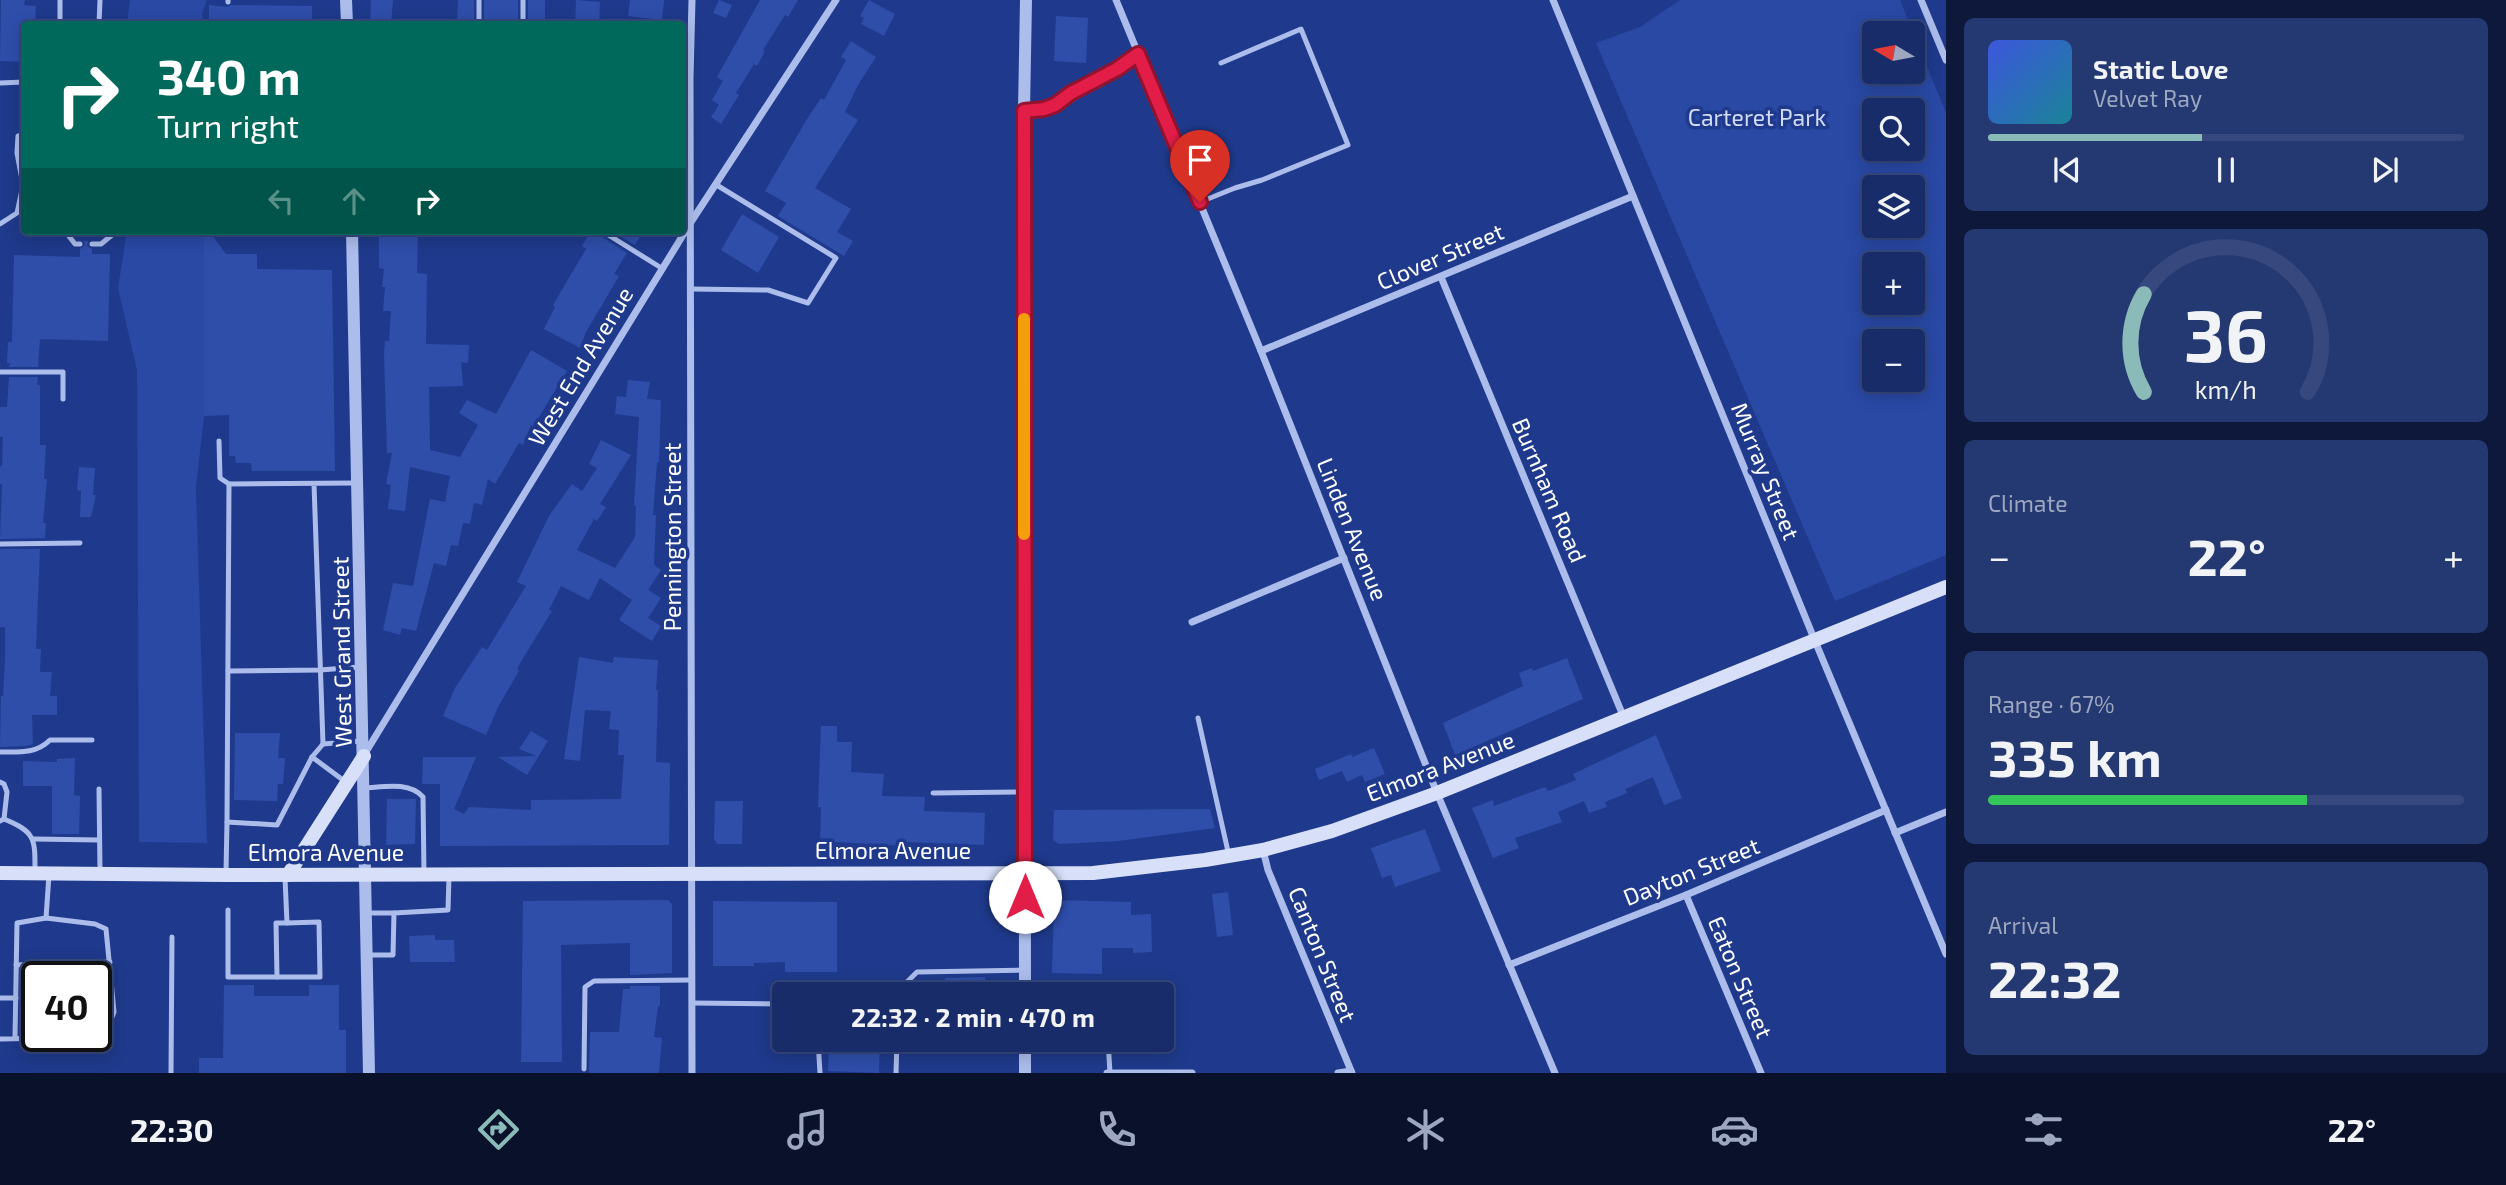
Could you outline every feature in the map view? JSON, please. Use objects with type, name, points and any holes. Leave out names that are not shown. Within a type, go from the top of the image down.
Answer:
[{"type":"main road","name":"Elmora Avenue","points":[[0,873],[1093,873],[1229,856],[1332,831],[1437,793],[1946,587]]},
{"type":"main road","points":[[287,875],[347,783],[364,748]]},
{"type":"street","points":[[346,0],[347,21]]},
{"type":"street","name":"Pennington Street","points":[[692,0],[686,76],[690,117],[691,222],[692,1073]]},
{"type":"street","name":"West End Avenue","points":[[686,229],[836,0]]},
{"type":"street","points":[[1025,982],[1026,0]]},
{"type":"street","name":"Linden Avenue","points":[[1115,0],[1261,351],[1437,793],[1555,1073]]},
{"type":"street","name":"Murray Street","points":[[1553,0],[1946,954]]},
{"type":"street","points":[[1921,0],[1946,60]]},
{"type":"street","name":"Clover Street","points":[[1261,351],[1633,196]]},
{"type":"street","name":"West Grand Street","points":[[352,235],[369,1073]]},
{"type":"street","name":"West End Avenue","points":[[364,748],[682,235]]},
{"type":"street","name":"Burnham Road","points":[[1441,277],[1624,718]]},
{"type":"street","points":[[1192,622],[1344,558]]},
{"type":"street","name":"Dayton Street","points":[[1510,965],[1686,895],[1886,810]]},
{"type":"street","points":[[1895,833],[1946,812]]},
{"type":"street","name":"Canton Street","points":[[1262,850],[1351,1072]]},
{"type":"street","name":"Eaton Street","points":[[1686,895],[1761,1073]]},
{"type":"street","points":[[1025,1052],[1025,1073]]},
{"type":"street","points":[[1338,1073],[1351,1072]]},
{"type":"street","points":[[1108,1073],[1192,1073]]},
{"type":"lane","points":[[60,0],[60,21]]},
{"type":"lane","points":[[99,21],[100,0]]},
{"type":"lane","points":[[479,0],[479,21]]},
{"type":"lane","points":[[523,0],[523,21]]},
{"type":"lane","points":[[1200,202],[1348,145],[1301,29],[1221,63]]},
{"type":"lane","points":[[1024,111],[1055,105],[1138,54]]},
{"type":"lane","points":[[0,83],[21,82]]},
{"type":"lane","points":[[686,114],[690,117]]},
{"type":"lane","points":[[21,136],[18,136],[17,153],[21,171]]},
{"type":"lane","points":[[691,289],[768,290],[808,303],[836,258],[715,184]]},
{"type":"lane","points":[[0,224],[17,213],[21,197]]},
{"type":"lane","points":[[68,235],[77,244]]},
{"type":"lane","points":[[92,244],[101,244],[112,235]]},
{"type":"lane","points":[[608,235],[663,269]]},
{"type":"lane","points":[[0,372],[63,372],[64,399]]},
{"type":"lane","points":[[219,441],[220,478],[229,484],[358,483]]},
{"type":"lane","points":[[226,875],[229,484]]},
{"type":"lane","points":[[227,822],[277,825],[312,757],[323,744],[314,484]]},
{"type":"lane","points":[[0,544],[80,543]]},
{"type":"lane","points":[[228,671],[362,667]]},
{"type":"lane","points":[[1198,718],[1229,856]]},
{"type":"lane","points":[[0,752],[32,751],[43,748],[50,740],[92,740]]},
{"type":"lane","points":[[323,744],[364,748]]},
{"type":"lane","points":[[312,757],[347,783]]},
{"type":"lane","points":[[0,782],[4,784],[7,792],[2,820],[24,827],[34,839],[42,874],[46,918]]},
{"type":"lane","points":[[365,788],[410,788],[423,797],[424,874]]},
{"type":"lane","points":[[99,789],[100,874]]},
{"type":"lane","points":[[933,793],[1025,792]]},
{"type":"lane","points":[[34,839],[99,840]]},
{"type":"lane","points":[[367,913],[448,910],[449,874]]},
{"type":"lane","points":[[287,875],[287,923]]},
{"type":"lane","points":[[228,910],[228,977],[277,977],[320,977],[319,922],[276,923],[277,977]]},
{"type":"lane","points":[[368,955],[393,955],[394,913]]},
{"type":"lane","points":[[15,1038],[17,923],[46,918],[95,924],[106,929],[110,961]]},
{"type":"lane","points":[[171,1073],[172,937]]},
{"type":"lane","points":[[16,965],[21,965]]},
{"type":"lane","points":[[907,982],[917,972],[1025,970]]},
{"type":"lane","points":[[584,1069],[585,987],[594,981],[692,979]]},
{"type":"lane","points":[[112,987],[112,1017]]},
{"type":"lane","points":[[0,998],[16,998]]},
{"type":"lane","points":[[692,1003],[772,1004]]},
{"type":"lane","points":[[0,1039],[21,1038]]},
{"type":"lane","points":[[819,1052],[820,1073]]},
{"type":"lane","points":[[896,1073],[897,1052]]},
{"type":"lane","points":[[1108,1052],[1108,1073]]},
{"type":"green space","points":[[130,0],[207,0],[202,13],[203,21],[127,21]]},
{"type":"green space","name":"Carteret Park","points":[[1680,0],[1900,0],[1909,21],[1862,21],[1862,84],[1925,84],[1925,61],[1946,113],[1946,555],[1835,601],[1596,43],[1640,27]]},
{"type":"green space","points":[[126,235],[204,235],[204,416],[196,487],[207,843],[139,842],[137,370],[118,288]]},
{"type":"building","points":[[1,0],[25,0],[24,5],[36,6],[35,21],[21,21],[21,62],[0,61]]},
{"type":"building","points":[[371,0],[393,0],[391,21],[370,21]]},
{"type":"building","points":[[458,0],[474,0],[474,21],[457,21]]},
{"type":"building","points":[[484,0],[518,0],[518,21],[484,21]]},
{"type":"building","points":[[528,0],[545,0],[545,21],[528,21]]},
{"type":"building","points":[[576,0],[600,2],[599,21],[575,21]]},
{"type":"building","points":[[630,0],[664,0],[662,20],[628,16]]},
{"type":"building","points":[[719,0],[732,5],[726,18],[713,13]]},
{"type":"building","points":[[760,0],[798,0],[763,50],[765,51],[757,66],[754,64],[721,124],[711,117],[719,105],[712,100],[723,81],[717,77]]},
{"type":"building","points":[[869,0],[895,14],[884,36],[861,24],[864,18],[860,16]]},
{"type":"building","points":[[209,5],[312,6],[312,21],[209,21]]},
{"type":"building","points":[[1056,16],[1088,18],[1086,63],[1054,61]]},
{"type":"building","points":[[851,41],[876,57],[845,112],[858,120],[815,188],[851,209],[837,232],[853,241],[844,256],[778,216],[786,203],[765,191],[807,119],[821,98],[824,100],[846,60],[841,57]]},
{"type":"building","points":[[742,214],[779,237],[758,273],[721,250]]},
{"type":"building","points":[[204,235],[212,235],[226,254],[257,254],[257,269],[332,270],[335,471],[252,471],[251,463],[236,463],[235,456],[229,456],[229,415],[204,416]]},
{"type":"building","points":[[379,235],[418,235],[417,273],[427,274],[426,344],[469,345],[468,363],[461,362],[463,386],[429,387],[430,450],[460,457],[478,425],[459,413],[467,400],[496,414],[531,350],[567,371],[533,427],[531,425],[523,445],[519,443],[495,484],[488,479],[482,505],[474,503],[470,524],[463,523],[458,546],[451,545],[446,566],[434,563],[416,631],[402,628],[400,635],[383,630],[393,583],[413,586],[430,499],[445,502],[450,476],[410,467],[405,511],[388,509],[391,485],[386,484],[392,453],[387,453],[384,354],[385,341],[389,341],[391,311],[383,311],[384,269],[379,268]]},
{"type":"building","points":[[589,235],[599,235],[627,253],[614,274],[619,276],[586,332],[580,348],[544,329],[555,307],[553,305],[586,249],[582,246]]},
{"type":"building","points":[[619,235],[641,235],[635,245]]},
{"type":"building","points":[[84,241],[88,241],[87,246],[92,249],[92,254],[110,254],[108,341],[40,339],[38,367],[9,367],[10,363],[7,363],[8,342],[12,342],[14,255],[80,257]]},
{"type":"building","points":[[9,377],[38,377],[37,385],[40,385],[40,445],[46,445],[44,479],[47,479],[43,523],[46,523],[45,538],[0,539],[0,466],[3,437],[0,437],[0,407],[7,407]]},
{"type":"building","points":[[628,380],[650,382],[647,399],[661,400],[659,462],[653,515],[656,515],[654,565],[661,570],[648,590],[661,598],[648,618],[661,626],[652,641],[619,620],[632,600],[600,578],[589,600],[561,586],[549,610],[552,611],[517,669],[519,671],[499,705],[486,735],[443,716],[455,688],[482,647],[487,650],[526,586],[517,582],[549,516],[572,484],[582,491],[597,468],[589,464],[601,440],[631,455],[600,504],[606,507],[597,521],[594,519],[577,550],[615,568],[635,537],[639,417],[615,414],[617,396],[626,397]]},
{"type":"building","points":[[79,467],[95,468],[93,495],[96,495],[91,517],[80,517],[81,491],[77,490]]},
{"type":"building","points":[[0,549],[40,549],[36,649],[41,649],[40,672],[52,672],[50,696],[57,696],[57,715],[32,715],[33,744],[26,746],[0,747],[5,627],[0,627]]},
{"type":"building","points":[[579,657],[613,663],[614,657],[658,660],[656,762],[670,763],[669,845],[440,846],[440,784],[422,784],[423,757],[476,757],[454,809],[464,814],[469,807],[531,810],[531,800],[621,799],[624,755],[618,755],[619,730],[609,729],[611,711],[585,710],[580,761],[564,759]]},
{"type":"building","points":[[1567,658],[1583,699],[1455,755],[1443,723],[1523,686],[1519,673],[1532,668],[1533,671]]},
{"type":"building","points":[[821,726],[837,726],[837,742],[852,742],[851,772],[884,774],[882,796],[925,797],[924,811],[985,813],[984,845],[904,842],[904,846],[835,842],[835,845],[820,845],[821,807],[818,807]]},
{"type":"building","points":[[531,731],[548,741],[527,775],[498,757],[536,756],[519,749]]},
{"type":"building","points":[[235,733],[280,733],[278,758],[285,758],[283,784],[278,784],[277,801],[234,800]]},
{"type":"building","points":[[1656,735],[1682,798],[1664,805],[1653,777],[1625,789],[1627,793],[1605,802],[1607,807],[1589,813],[1584,801],[1558,812],[1562,822],[1515,838],[1519,848],[1493,858],[1472,808],[1493,800],[1494,806],[1545,787],[1548,791],[1576,780],[1573,774]]},
{"type":"building","points":[[1374,748],[1385,774],[1365,782],[1362,775],[1347,782],[1342,771],[1319,780],[1315,769]]},
{"type":"building","points":[[75,758],[74,795],[80,796],[79,834],[52,834],[52,786],[23,786],[23,761],[57,762],[57,759]]},
{"type":"building","points":[[387,799],[416,799],[415,844],[386,845]]},
{"type":"building","points":[[715,801],[743,801],[742,844],[717,844],[714,839]]},
{"type":"building","points":[[1210,809],[1215,828],[1119,841],[1059,844],[1053,840],[1054,810]]},
{"type":"building","points":[[1425,829],[1441,871],[1395,887],[1391,875],[1382,878],[1371,848]]},
{"type":"building","points":[[1228,892],[1233,935],[1217,937],[1212,894]]},
{"type":"building","points":[[668,900],[672,904],[672,973],[630,975],[630,943],[561,945],[562,1062],[521,1062],[523,901]]},
{"type":"building","points":[[1054,900],[1131,902],[1131,915],[1151,914],[1152,952],[1133,953],[1133,948],[1102,948],[1102,974],[1052,973]]},
{"type":"building","points":[[713,901],[837,902],[837,972],[785,972],[785,962],[754,963],[754,966],[713,966]]},
{"type":"building","points":[[435,935],[435,940],[454,940],[455,962],[410,962],[409,936]]},
{"type":"building","points":[[985,977],[985,982],[945,982],[945,978]]},
{"type":"building","points":[[224,985],[254,985],[254,996],[309,996],[309,985],[339,985],[339,1030],[346,1030],[346,1073],[199,1073],[199,1058],[223,1058]]},
{"type":"building","points":[[630,986],[660,986],[660,1006],[654,1037],[662,1038],[659,1073],[589,1073],[590,1032],[619,1032],[623,989],[630,989]]},
{"type":"building","points":[[829,1052],[880,1052],[879,1073],[828,1071]]},
{"type":"slow traffic","points":[[1024,319],[1024,534]]},
{"type":"route","points":[[1025,897],[1024,111],[1055,105],[1088,82],[1117,69],[1138,54],[1200,202]]}]
